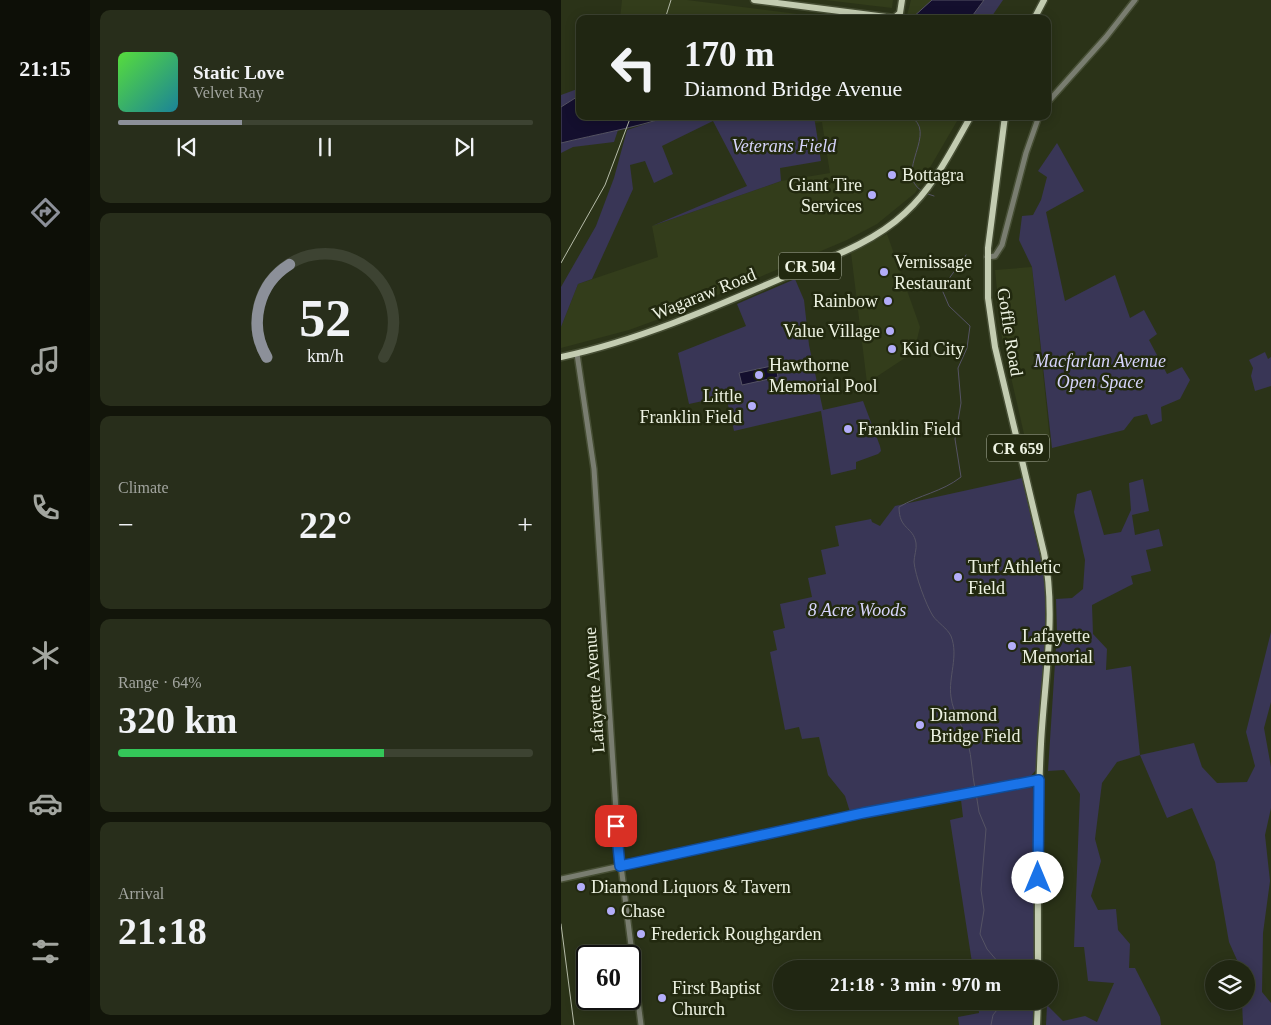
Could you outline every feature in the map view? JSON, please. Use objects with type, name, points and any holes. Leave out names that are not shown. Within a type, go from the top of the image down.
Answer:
[{"type":"main road","points":[[754,0],[874,15]]},
{"type":"main road","points":[[898,15],[902,0]]},
{"type":"main road","points":[[1036,15],[1044,0]]},
{"type":"main road","name":"Wagaraw Road","points":[[561,358],[637,336],[701,313],[848,250],[890,226],[924,193],[969,120]]},
{"type":"main road","name":"Goffle Road","points":[[1004,120],[987,258],[988,292],[995,347],[1047,569],[1048,630],[1039,780],[1039,960]]},
{"type":"main road","points":[[1037,1025],[1038,1010]]},
{"type":"street","points":[[1051,99],[1106,37],[1135,0]]},
{"type":"street","points":[[987,258],[995,256],[1002,245],[1025,153],[1037,120]]},
{"type":"street","name":"Lafayette Avenue","points":[[577,354],[594,469],[620,866],[641,1025]]},
{"type":"street","points":[[561,879],[863,813],[1039,780]]},
{"type":"shaded area","points":[[622,0],[687,0],[805,15],[620,15]]},
{"type":"shaded area","points":[[825,0],[893,0],[892,8]]},
{"type":"shaded area","points":[[911,0],[932,0],[915,15],[907,15]]},
{"type":"shaded area","points":[[932,0],[984,0],[973,15],[915,15]]},
{"type":"shaded area","points":[[576,98],[576,120],[656,120],[561,143],[561,107]]},
{"type":"shaded area","points":[[815,120],[958,120],[915,193],[877,224],[847,240],[670,315],[629,330],[561,348],[561,327],[578,284],[658,257],[652,226],[781,181],[830,173],[822,122],[815,123]]},
{"type":"shaded area","points":[[887,234],[920,327],[914,352],[867,383],[851,253]]},
{"type":"shaded area","points":[[1032,267],[1050,441],[1027,447],[1002,338],[995,270]]},
{"type":"shaded area","name":"Hawthorne Memorial Pool","points":[[776,365],[778,377],[742,385],[739,373]]},
{"type":"green space","points":[[984,0],[1003,0],[993,15],[973,15]]},
{"type":"green space","points":[[576,89],[576,98],[561,107],[561,95]]},
{"type":"green space","name":"Veterans Field","points":[[658,120],[815,120],[821,161],[780,168],[781,181],[652,226],[747,186],[713,121],[662,146],[673,174],[654,183],[645,161],[630,165],[633,189],[592,279],[578,284],[561,327],[561,287],[596,226],[614,178],[627,130]]},
{"type":"green space","points":[[618,130],[614,142],[573,147],[561,153],[561,143]]},
{"type":"green space","name":"Macfarlan Avenue Open Space","points":[[1057,143],[1084,191],[1046,212],[1065,301],[1115,275],[1130,318],[1144,310],[1157,334],[1149,340],[1167,374],[1182,367],[1190,380],[1180,399],[1161,407],[1162,421],[1151,425],[1147,414],[1134,417],[1124,430],[1052,448],[1032,267],[1019,240],[1022,216],[1033,215],[1041,200],[1047,177],[1038,171]]},
{"type":"green space","points":[[795,279],[804,300],[809,345],[823,410],[863,401],[880,446],[881,451],[878,454],[856,462],[856,469],[831,475],[821,411],[734,431],[726,396],[689,404],[678,353],[746,326],[737,304]]},
{"type":"green space","points":[[1265,352],[1268,359],[1271,357],[1271,386],[1255,391],[1251,376],[1253,368],[1249,360]]},
{"type":"green space","name":"8 Acre Woods","points":[[1022,478],[1045,578],[1045,645],[1036,770],[1028,779],[850,812],[845,796],[828,775],[819,737],[802,739],[799,727],[785,730],[770,652],[777,650],[773,631],[785,628],[780,604],[812,597],[808,578],[826,574],[821,550],[839,546],[835,526],[871,519],[872,522],[880,526],[895,506]]},
{"type":"green space","points":[[1143,479],[1149,511],[1132,515],[1135,535],[1159,529],[1163,546],[1146,550],[1151,571],[1131,576],[1133,584],[1092,605],[1093,634],[1107,649],[1106,670],[1131,666],[1140,755],[1117,762],[1102,783],[1095,839],[1101,861],[1091,896],[1098,910],[1116,909],[1118,930],[1130,944],[1129,968],[1135,968],[1160,1017],[1161,1025],[1046,1025],[1047,1010],[1052,1010],[1063,1021],[1085,1016],[1097,1022],[1114,983],[1088,981],[1084,947],[1074,947],[1080,794],[1064,770],[1048,771],[1057,632],[1056,599],[1072,598],[1083,589],[1085,560],[1074,512],[1077,494],[1091,490],[1104,535],[1121,532],[1131,510],[1129,483]]},
{"type":"green space","points":[[1271,632],[1271,702],[1264,728],[1271,767],[1271,808],[1265,835],[1270,881],[1263,933],[1262,992],[1271,1003],[1271,1025],[1243,1025],[1242,1010],[1255,1010],[1255,960],[1237,960],[1229,942],[1215,862],[1192,808],[1167,818],[1140,755],[1194,743],[1202,767],[1217,783],[1247,782],[1255,766],[1246,732]]},
{"type":"green space","points":[[1031,787],[1034,789],[1035,960],[972,960],[950,820],[963,817],[961,800]]},
{"type":"green space","points":[[979,1010],[1034,1010],[1033,1025],[959,1025],[958,1017],[979,1013]]},
{"type":"waterway","points":[[914,120],[918,123],[920,132],[912,174],[914,183],[922,191]]},
{"type":"waterway","points":[[928,194],[934,196]]},
{"type":"waterway","points":[[966,255],[948,280],[943,280],[940,285],[949,306],[970,326],[967,348],[958,368],[961,403],[955,439],[961,477],[946,486],[899,507],[901,520],[912,533],[916,543],[914,562],[924,598],[933,616],[951,636],[954,651],[950,689],[951,697],[968,743],[975,789]]},
{"type":"waterway","points":[[976,793],[979,812],[986,829],[981,890],[984,910],[980,934],[987,949],[996,960]]},
{"type":"waterway","points":[[991,1025],[993,1015],[997,1010]]},
{"type":"railway","points":[[666,15],[671,0]]},
{"type":"railway","points":[[561,263],[605,185],[629,120]]},
{"type":"railway","points":[[561,924],[574,1025]]},
{"type":"place","name":"Bottagra","points":[[892,175]]},
{"type":"place","name":"Giant Tire Services","points":[[872,195]]},
{"type":"place","name":"Vernissage Restaurant","points":[[884,272]]},
{"type":"place","name":"Rainbow","points":[[888,301]]},
{"type":"place","name":"Value Village","points":[[890,331]]},
{"type":"place","name":"Kid City","points":[[892,349]]},
{"type":"place","name":"Hawthorne Memorial Pool","points":[[759,375]]},
{"type":"place","name":"Little Franklin Field","points":[[752,406]]},
{"type":"place","name":"Franklin Field","points":[[848,429]]},
{"type":"place","name":"Turf Athletic Field","points":[[958,577]]},
{"type":"place","name":"Lafayette Memorial","points":[[1012,646]]},
{"type":"place","name":"Diamond Bridge Field","points":[[920,725]]},
{"type":"place","name":"Diamond Liquors & Tavern","points":[[581,887]]},
{"type":"place","name":"Chase","points":[[611,911]]},
{"type":"place","name":"Frederick Roughgarden","points":[[641,934]]},
{"type":"place","name":"First Baptist Church","points":[[662,998]]},
{"type":"route","points":[[616,826],[620,866],[863,813],[1039,780],[1038,878]]}]
